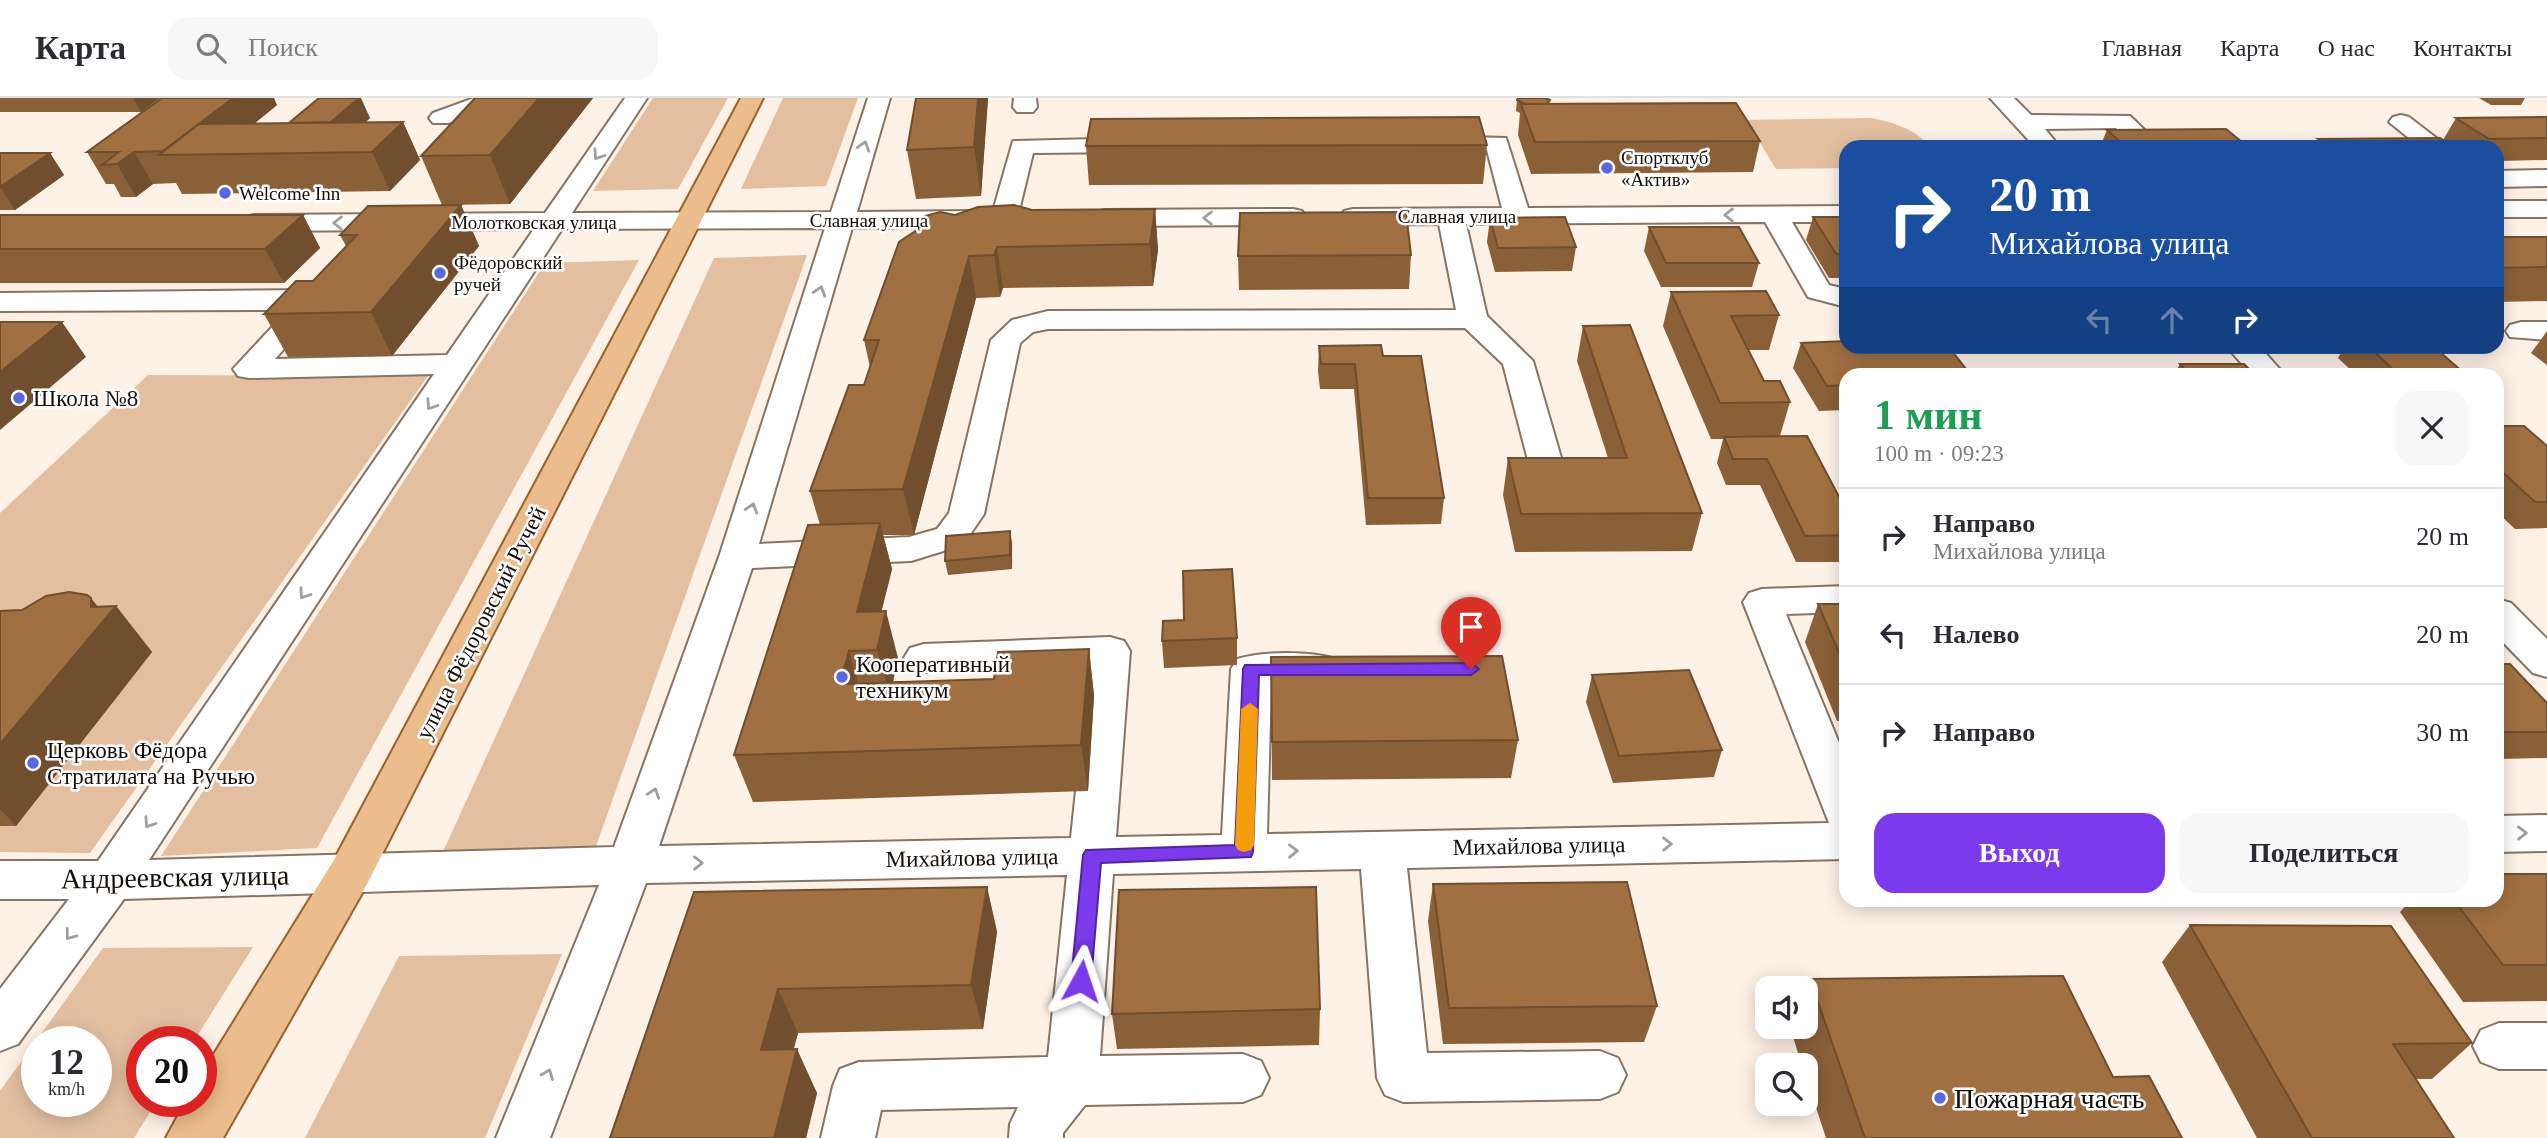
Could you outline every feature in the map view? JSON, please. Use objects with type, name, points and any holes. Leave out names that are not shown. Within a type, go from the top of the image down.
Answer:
[{"type":"main road","name":"улица Фёдоровский Ручей","points":[[193,1138],[350,873],[752,98]]},
{"type":"street","points":[[0,1028],[111,880],[636,98]]},
{"type":"street","points":[[523,1138],[630,865],[737,557],[879,98]]},
{"type":"street","points":[[2001,98],[2041,140]]},
{"type":"street","points":[[441,118],[507,106]]},
{"type":"street","points":[[1004,219],[1022,146],[1026,108]]},
{"type":"street","points":[[2024,122],[2122,121],[2143,140]]},
{"type":"street","points":[[2401,122],[2426,140]]},
{"type":"street","points":[[1413,143],[1497,143],[1517,216]]},
{"type":"street","points":[[1022,146],[1162,145]]},
{"type":"street","points":[[2504,179],[2547,178]]},
{"type":"street","points":[[414,223],[438,195]]},
{"type":"street","points":[[2504,196],[2523,209]]},
{"type":"street","points":[[1774,214],[1832,291]]},
{"type":"street","name":"Славная улица","points":[[1074,218],[1839,214]]},
{"type":"street","points":[[1451,216],[1473,318],[1518,362],[1547,468]]},
{"type":"street","name":"Славная улица","points":[[690,221],[1032,219]]},
{"type":"street","name":"Молотковская улица","points":[[233,223],[690,221]]},
{"type":"street","points":[[357,252],[384,223]]},
{"type":"street","points":[[0,302],[320,291],[249,369],[459,364]]},
{"type":"street","points":[[737,557],[911,549],[950,537],[966,514],[1006,340],[1023,326],[1048,320],[1473,318]]},
{"type":"street","points":[[2249,354],[2262,368]]},
{"type":"street","points":[[1839,600],[1762,602],[1839,795]]},
{"type":"street","points":[[2504,622],[2527,656]]},
{"type":"street","points":[[924,658],[1110,651],[1072,1081],[1037,1125],[1036,1138]]},
{"type":"street","points":[[1244,852],[1251,669],[1361,669]]},
{"type":"street","points":[[2504,834],[2547,833]]},
{"type":"street","name":"Михайлова улица","points":[[350,873],[1092,855],[1839,841]]},
{"type":"street","points":[[1382,849],[1403,1078],[1600,1075]]},
{"type":"street","name":"Андреевская улица","points":[[0,880],[111,880],[350,873]]},
{"type":"street","points":[[848,1138],[859,1086],[1243,1079]]},
{"type":"shaded area","points":[[653,98],[728,98],[678,189],[593,191]]},
{"type":"shaded area","points":[[783,98],[858,98],[826,186],[741,189]]},
{"type":"shaded area","points":[[1871,118],[1895,124],[1923,140],[1839,140],[1839,168],[1776,169],[1746,120]]},
{"type":"shaded area","points":[[807,255],[596,846],[442,854],[714,258]]},
{"type":"shaded area","points":[[639,260],[317,848],[161,856],[545,263]]},
{"type":"shaded area","points":[[148,375],[428,376],[90,853],[0,852],[0,513]]},
{"type":"shaded area","points":[[253,947],[203,1026],[126,1026],[126,1117],[147,1117],[134,1138],[0,1138],[0,1091],[21,1062],[21,1117],[112,1117],[112,1026],[47,1026],[103,948]]},
{"type":"shaded area","points":[[562,954],[485,1138],[305,1138],[399,956]]},
{"type":"building","points":[[162,98],[233,98],[163,151],[134,152],[117,164],[102,165],[119,152],[87,152]]},
{"type":"building","points":[[319,98],[359,98],[331,122],[289,123]]},
{"type":"building","points":[[475,98],[539,98],[490,155],[421,156]]},
{"type":"building","points":[[916,98],[978,98],[974,147],[907,150]]},
{"type":"building","points":[[1517,100],[1550,100],[1547,104],[1525,104]]},
{"type":"building","points":[[1736,103],[1760,141],[1535,142],[1521,104]]},
{"type":"building","points":[[1479,117],[1487,145],[1086,146],[1091,119]]},
{"type":"building","points":[[2547,117],[2547,138],[2489,139],[2456,118]]},
{"type":"building","points":[[403,122],[372,152],[159,155],[199,124]]},
{"type":"building","points":[[2226,129],[2239,140],[2118,140],[2107,130]]},
{"type":"building","points":[[2440,138],[2443,140],[2319,140]]},
{"type":"building","points":[[0,153],[50,153],[0,187]]},
{"type":"building","points":[[461,205],[371,312],[264,314],[296,281],[313,281],[357,235],[340,235],[368,206]]},
{"type":"building","points":[[1014,205],[1032,210],[1155,209],[1150,244],[997,247],[994,255],[969,256],[903,489],[810,491],[849,385],[864,385],[879,340],[864,340],[899,242],[923,226],[925,216],[940,212],[955,215],[978,207]]},
{"type":"building","points":[[1406,212],[1411,255],[1238,256],[1240,213]]},
{"type":"building","points":[[0,215],[303,215],[265,249],[0,249]]},
{"type":"building","points":[[1565,217],[1576,247],[1498,248],[1490,218]]},
{"type":"building","points":[[1813,217],[1839,217],[1839,254],[1836,254]]},
{"type":"building","points":[[1649,227],[1739,227],[1759,263],[1666,263]]},
{"type":"building","points":[[2504,237],[2547,237],[2547,267],[2504,268]]},
{"type":"building","points":[[1766,291],[1779,315],[1731,316],[1764,381],[1780,381],[1790,402],[1720,403],[1671,292]]},
{"type":"building","points":[[0,322],[62,322],[0,372]]},
{"type":"building","points":[[1630,325],[1702,513],[1521,514],[1508,458],[1627,458],[1583,326]]},
{"type":"building","points":[[1839,341],[1839,354],[1954,354],[1965,368],[1839,368],[1839,385],[1827,386],[1801,343]]},
{"type":"building","points":[[1381,345],[1383,356],[1421,356],[1444,498],[1368,498],[1355,364],[1321,364],[1319,346]]},
{"type":"building","points":[[2377,354],[2442,354],[2458,368],[2392,368]]},
{"type":"building","points":[[2180,364],[2244,364],[2248,368],[2184,368]]},
{"type":"building","points":[[2504,426],[2524,426],[2547,446],[2547,502],[2535,502],[2504,473]]},
{"type":"building","points":[[1807,436],[1839,497],[1839,535],[1805,536],[1767,459],[1733,459],[1724,437]]},
{"type":"building","points":[[880,523],[857,612],[886,611],[877,650],[849,651],[840,684],[994,679],[998,652],[1089,649],[1081,745],[734,755],[808,525]]},
{"type":"building","points":[[1010,531],[1010,555],[945,561],[946,536]]},
{"type":"building","points":[[1232,569],[1237,638],[1162,641],[1163,621],[1184,620],[1183,571]]},
{"type":"building","points":[[69,592],[87,595],[91,598],[91,607],[116,606],[0,744],[0,611],[22,610],[46,596]]},
{"type":"building","points":[[1818,604],[1839,604],[1839,653]]},
{"type":"building","points":[[1502,656],[1518,740],[1272,742],[1271,657]]},
{"type":"building","points":[[2504,664],[2510,664],[2547,703],[2547,732],[2504,732]]},
{"type":"building","points":[[1689,670],[1722,750],[1619,756],[1592,675]]},
{"type":"building","points":[[2504,874],[2547,874],[2547,965],[2503,965],[2459,907],[2504,907]]},
{"type":"building","points":[[1627,882],[1657,1006],[1449,1008],[1433,884]]},
{"type":"building","points":[[987,887],[971,985],[778,989],[761,1050],[797,1049],[774,1138],[610,1138],[694,892]]},
{"type":"building","points":[[1316,887],[1320,1009],[1112,1014],[1119,890]]},
{"type":"building","points":[[2190,925],[2391,926],[2472,1043],[2393,1044],[2454,1138],[2312,1138]]},
{"type":"building","points":[[2063,976],[2113,1077],[2149,1076],[2182,1138],[1865,1138],[1818,1002],[1818,979]]},
{"type":"slow traffic","points":[[1244,845],[1250,709]]},
{"type":"place","name":"Спортклуб «Актив»","points":[[1607,168]]},
{"type":"place","name":"Welcome Inn","points":[[225,193]]},
{"type":"place","name":"Фёдоровский ручей","points":[[440,273]]},
{"type":"place","name":"Школа №8","points":[[19,398]]},
{"type":"place","name":"Кооперативный техникум","points":[[842,677]]},
{"type":"place","name":"Церковь Фёдора Стратилата на Ручью","points":[[33,763]]},
{"type":"place","name":"Пожарная часть","points":[[1940,1098]]},
{"type":"route","points":[[1081,981],[1092,855],[1244,852],[1251,669],[1471,669]]}]
